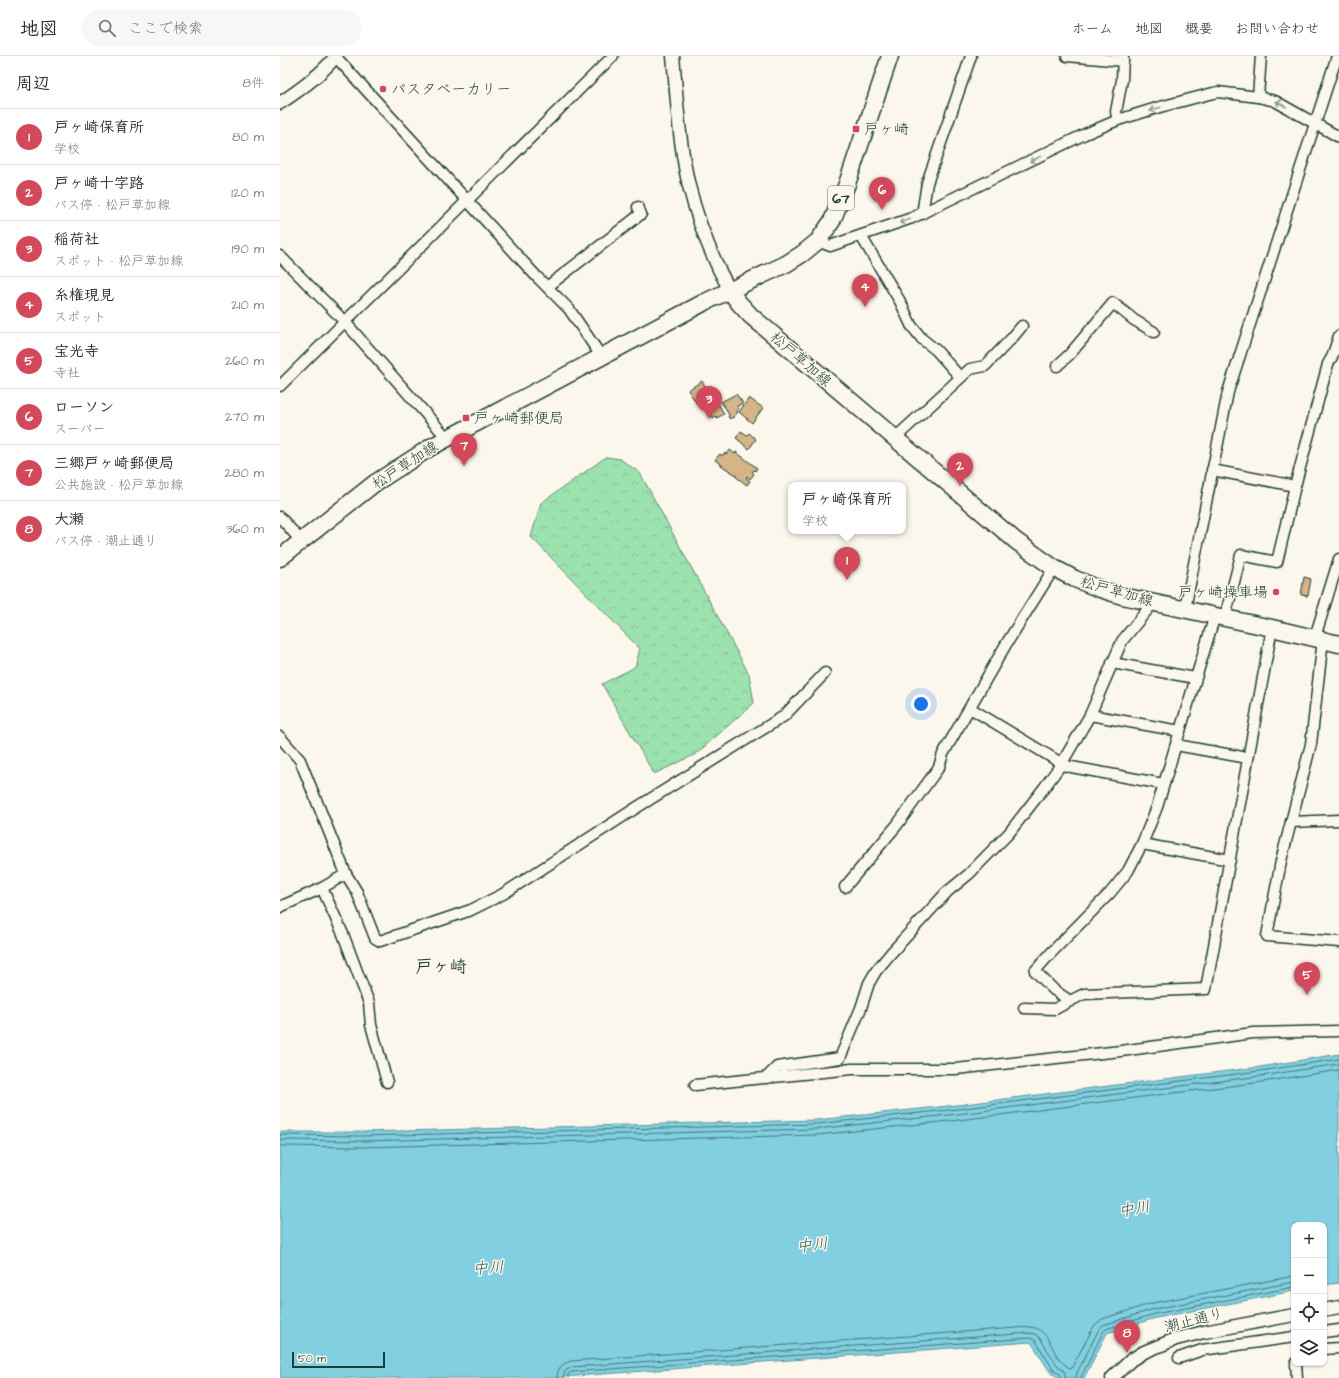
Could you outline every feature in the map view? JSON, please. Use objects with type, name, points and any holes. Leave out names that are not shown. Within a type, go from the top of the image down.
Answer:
[{"type":"main road","name":"67","points":[[730,291],[786,264],[802,254],[818,241],[832,221],[847,184],[890,56]]},
{"type":"main road","name":"松戸草加線","points":[[280,558],[375,483],[447,438],[703,303],[730,291],[739,304],[751,316],[894,439],[1016,542],[1054,568],[1075,579],[1100,589],[1154,603],[1220,616],[1319,638],[1339,644]]},
{"type":"street","points":[[280,103],[306,85],[324,69],[335,56],[569,310],[601,356]]},
{"type":"street","points":[[280,386],[613,56]]},
{"type":"street","points":[[673,56],[678,112],[689,186],[707,241],[730,291]]},
{"type":"street","points":[[922,214],[927,184],[970,56]]},
{"type":"street","points":[[1067,56],[1123,58],[1122,80],[1116,112],[1118,120]]},
{"type":"street","points":[[1258,97],[1261,56]]},
{"type":"street","points":[[1185,609],[1228,392],[1337,56]]},
{"type":"street","points":[[818,241],[830,246],[922,214],[1085,134],[1118,120],[1218,92],[1258,97],[1275,101],[1339,137]]},
{"type":"street","points":[[547,287],[641,214],[638,207]]},
{"type":"street","points":[[861,236],[901,303],[911,326],[922,339],[936,350],[960,377]]},
{"type":"street","points":[[280,256],[345,322],[447,438]]},
{"type":"street","points":[[1057,366],[1070,354],[1113,303],[1134,320],[1154,332]]},
{"type":"street","points":[[894,439],[960,377],[970,369],[984,366],[1022,326]]},
{"type":"street","points":[[1070,1001],[1054,990],[1035,971],[1110,893],[1128,871],[1142,844],[1157,807],[1195,678],[1220,616],[1241,554],[1277,562],[1295,486],[1328,364],[1339,336]]},
{"type":"street","points":[[1212,470],[1295,486]]},
{"type":"street","points":[[280,517],[301,541]]},
{"type":"street","points":[[1339,559],[1319,638],[1311,744],[1281,861],[1267,936],[1339,942]]},
{"type":"street","points":[[845,887],[897,825],[939,766],[943,754],[1005,646],[1054,568]]},
{"type":"street","points":[[766,1078],[777,1067],[840,1058],[861,1008],[869,983],[876,971],[947,892],[970,874],[1009,833],[1044,788],[1062,763],[1090,715],[1122,641],[1154,603]]},
{"type":"street","points":[[1024,1008],[1055,1009],[1084,994],[1206,989],[1272,628]]},
{"type":"street","points":[[1112,663],[1195,678]]},
{"type":"street","points":[[280,737],[300,760],[346,874],[360,899],[375,938],[380,940],[471,910],[504,894],[636,808],[784,716],[825,673]]},
{"type":"street","points":[[970,708],[1066,766],[1163,784]]},
{"type":"street","points":[[1090,715],[1180,731]]},
{"type":"street","points":[[1176,745],[1248,758]]},
{"type":"street","points":[[1291,822],[1339,820]]},
{"type":"street","points":[[1142,844],[1230,860]]},
{"type":"street","points":[[280,907],[322,888],[346,874]]},
{"type":"street","points":[[322,888],[344,934],[369,1003],[371,1025],[387,1082]]},
{"type":"street","points":[[695,1085],[852,1069],[956,1069],[1121,1051],[1253,1033],[1339,1031]]},
{"type":"street","points":[[1327,1309],[1339,1307]]},
{"type":"street","name":"潮止通り","points":[[1112,1378],[1131,1360],[1144,1352],[1176,1339],[1204,1332],[1291,1316]]},
{"type":"street","points":[[1327,1332],[1339,1330]]},
{"type":"street","points":[[1179,1358],[1202,1350],[1291,1339]]},
{"type":"street","points":[[1327,1349],[1339,1348]]},
{"type":"street","points":[[1296,1366],[1297,1378]]},
{"type":"green space","points":[[606,457],[620,459],[640,473],[749,674],[754,703],[696,754],[654,774],[602,684],[635,667],[640,649],[531,537],[541,503]]},
{"type":"water","name":"中川","points":[[1339,1054],[1339,1283],[1327,1285],[1327,1222],[1291,1222],[1291,1292],[1156,1318],[1107,1333],[1084,1378],[1059,1378],[1050,1372],[1031,1342],[550,1378],[280,1378],[280,1132],[362,1132],[816,1120],[957,1105],[1260,1067]]},
{"type":"building","points":[[702,381],[711,395],[697,404],[688,390]]},
{"type":"building","points":[[736,394],[743,403],[737,406],[739,408],[737,411],[738,412],[733,418],[732,417],[730,419],[721,402]]},
{"type":"building","points":[[714,396],[724,414],[717,418],[716,416],[713,418],[703,401]]},
{"type":"building","points":[[749,398],[763,408],[752,423],[739,412]]},
{"type":"building","points":[[741,431],[747,435],[749,433],[756,439],[749,449],[736,438]]},
{"type":"building","points":[[730,450],[735,454],[736,452],[757,468],[752,472],[754,474],[750,479],[747,476],[746,478],[750,481],[747,485],[715,460],[720,454],[722,456],[724,453],[727,454]]},
{"type":"building","points":[[1304,577],[1311,579],[1308,596],[1301,595]]},
{"type":"place","name":"パスタベーカリー","points":[[383,89]]},
{"type":"place","name":"戸ヶ崎","points":[[856,129]]},
{"type":"place","name":"ローソン","points":[[882,210]]},
{"type":"place","name":"糸権現見","points":[[865,307]]},
{"type":"place","name":"戸ヶ崎郵便局","points":[[466,418]]},
{"type":"place","name":"稲荷社","points":[[709,419]]},
{"type":"place","name":"三郷戸ヶ崎郵便局","points":[[464,466]]},
{"type":"place","name":"戸ヶ崎十字路","points":[[960,486]]},
{"type":"place","name":"戸ヶ崎保育所","points":[[847,580]]},
{"type":"place","name":"戸ヶ崎操車場","points":[[1276,592]]},
{"type":"place","name":"宝光寺","points":[[1307,995]]},
{"type":"place","name":"大瀬","points":[[1127,1353]]},
{"type":"district","name":"戸ヶ崎","points":[[441,966]]}]
